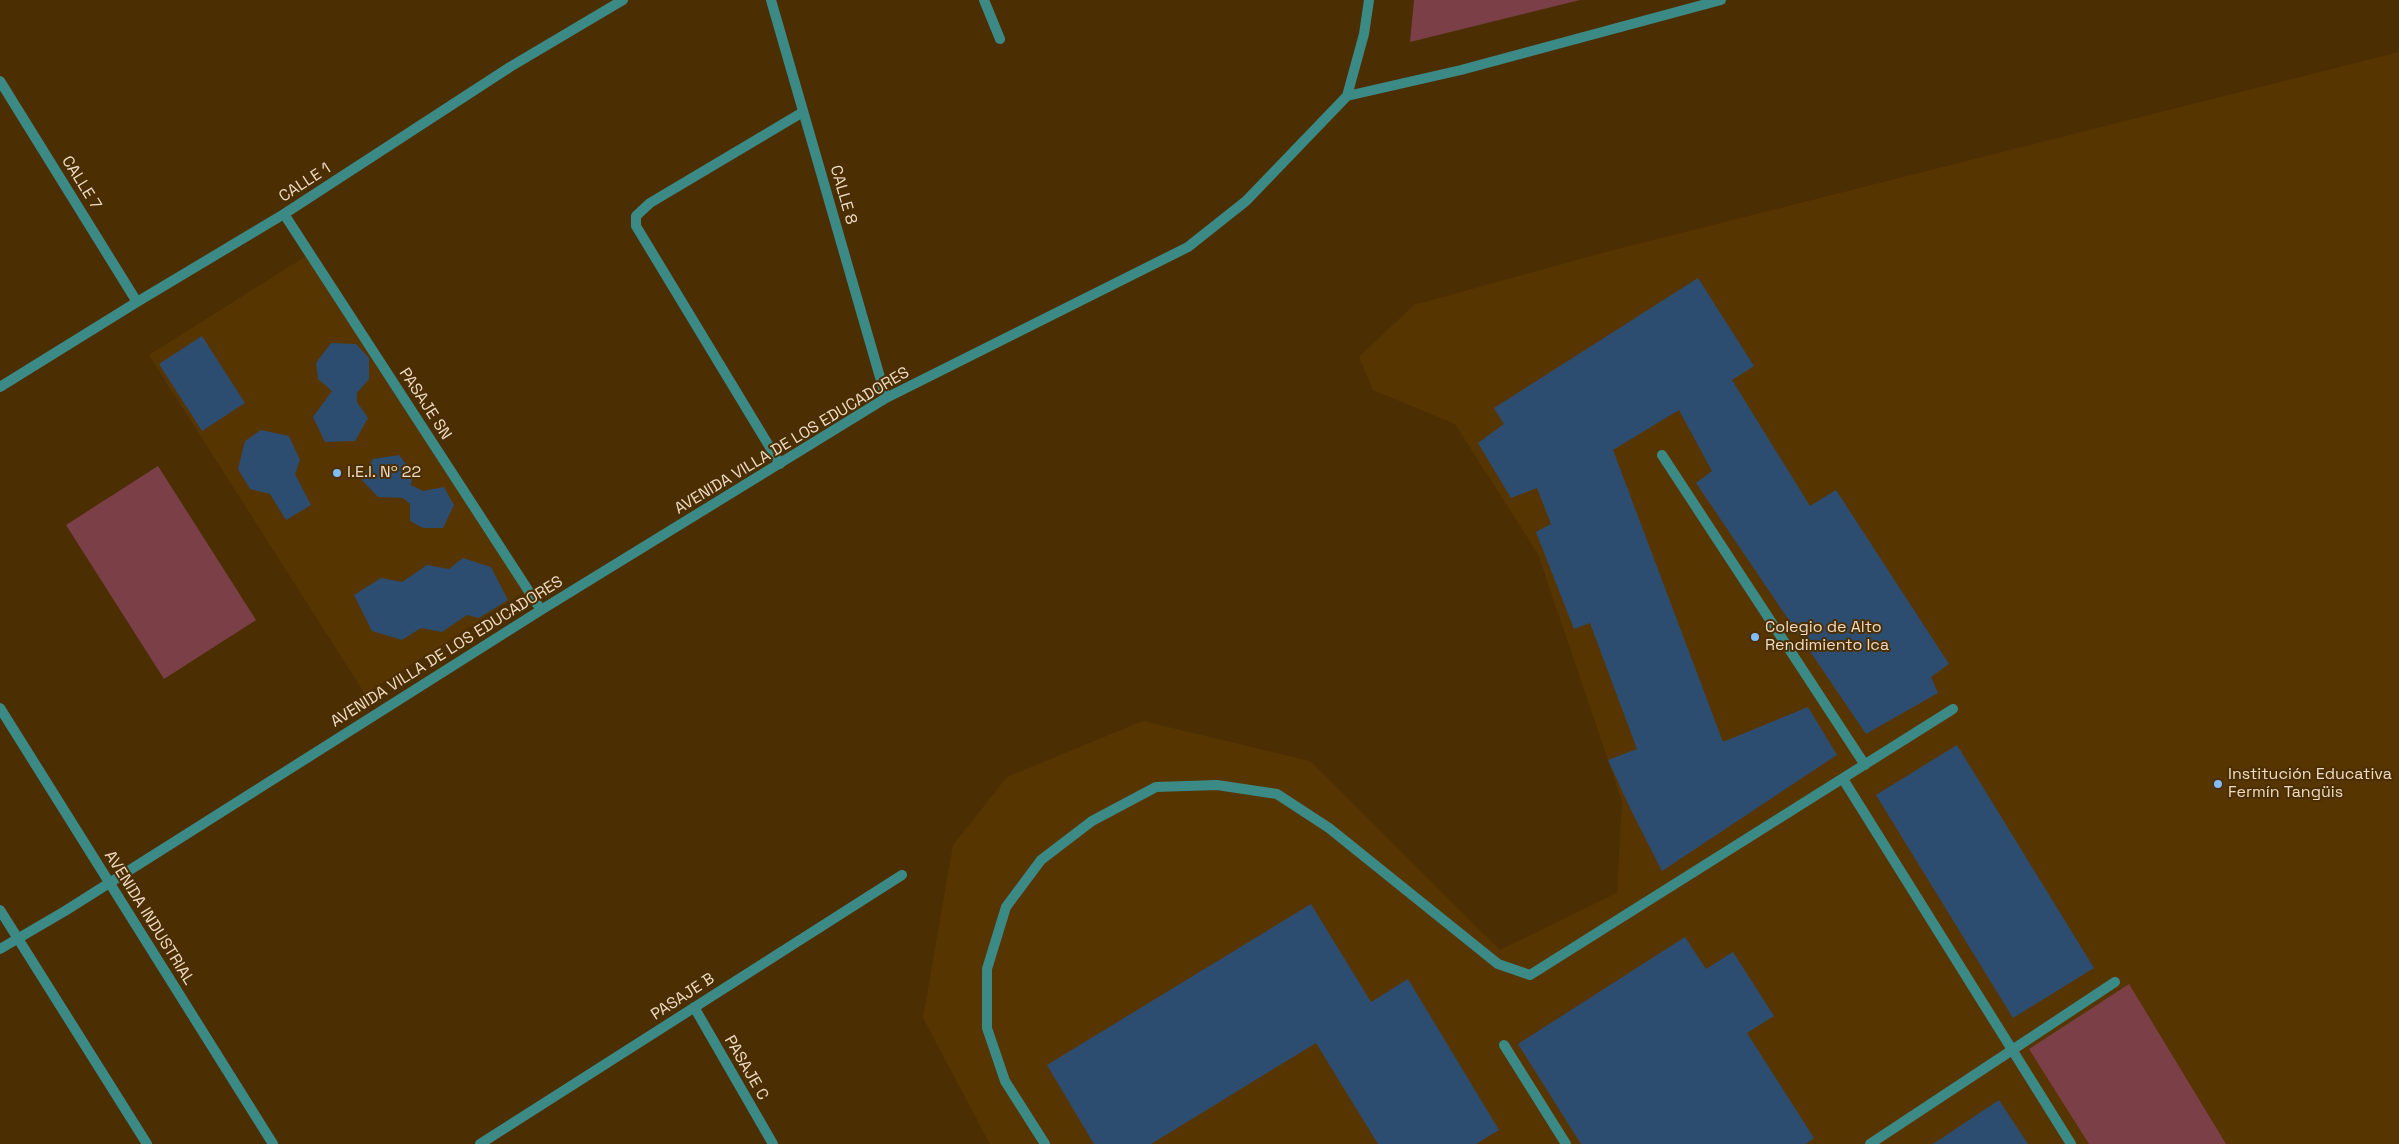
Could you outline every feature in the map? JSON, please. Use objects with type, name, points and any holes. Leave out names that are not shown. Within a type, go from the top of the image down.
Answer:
[{"type":"street","name":"CALLE 1","points":[[0,387],[284,214],[510,67],[623,0]]},
{"type":"street","name":"CALLE 8","points":[[771,0],[886,398]]},
{"type":"street","points":[[984,0],[1000,39]]},
{"type":"street","points":[[1369,0],[1364,34],[1346,96],[1461,70],[1720,0]]},
{"type":"street","name":"CALLE 7","points":[[0,81],[137,302]]},
{"type":"street","name":"AVENIDA VILLA DE LOS EDUCADORES","points":[[0,949],[65,911],[541,610],[886,398],[1188,247],[1246,201],[1346,96]]},
{"type":"street","points":[[780,464],[636,226],[636,216],[650,203],[803,112]]},
{"type":"street","name":"PASAJE SN","points":[[284,214],[541,610]]},
{"type":"street","points":[[1662,455],[1866,764]]},
{"type":"street","name":"AVENIDA INDUSTRIAL","points":[[0,708],[273,1144]]},
{"type":"street","points":[[1045,1144],[1005,1082],[986,1028],[987,969],[1006,907],[1041,860],[1092,821],[1156,787],[1217,785],[1277,794],[1329,828],[1498,964],[1530,975],[1953,709]]},
{"type":"street","points":[[1843,779],[2071,1144]]},
{"type":"street","name":"PASAJE B","points":[[480,1144],[902,875]]},
{"type":"street","points":[[0,910],[147,1144]]},
{"type":"street","points":[[1870,1144],[2116,982]]},
{"type":"street","name":"PASAJE C","points":[[694,1007],[773,1144]]},
{"type":"street","points":[[1504,1045],[1566,1144]]},
{"type":"shaded area","points":[[1414,0],[1580,0],[1410,42]]},
{"type":"shaded area","points":[[2399,52],[2399,1144],[990,1144],[923,1018],[953,845],[1007,777],[1143,721],[1310,761],[1500,950],[1617,893],[1622,801],[1538,554],[1455,424],[1373,390],[1359,357],[1414,305],[1602,253]]},
{"type":"shaded area","name":"I.E.I. Nº 22","points":[[311,253],[524,592],[365,694],[149,355]]},
{"type":"shaded area","points":[[158,466],[256,620],[164,679],[66,525]]},
{"type":"shaded area","points":[[2129,984],[2226,1144],[2089,1144],[2029,1049]]},
{"type":"building","points":[[1698,278],[1754,366],[1732,380],[1810,506],[1836,490],[1949,664],[1931,677],[1938,693],[1866,734],[1696,483],[1712,471],[1679,410],[1613,450],[1723,742],[1808,707],[1837,755],[1662,871],[1608,760],[1637,749],[1590,623],[1574,629],[1536,532],[1551,524],[1537,488],[1511,498],[1478,443],[1504,424],[1494,408]]},
{"type":"building","points":[[202,336],[245,403],[202,431],[159,364]]},
{"type":"building","points":[[331,343],[356,344],[369,358],[369,379],[357,393],[357,402],[368,418],[355,441],[325,442],[313,417],[332,391],[318,379],[316,363]]},
{"type":"building","points":[[261,430],[289,436],[300,460],[295,474],[311,505],[286,520],[270,494],[250,489],[238,469],[245,441]]},
{"type":"building","points":[[399,455],[413,473],[411,485],[423,491],[444,487],[454,505],[443,528],[423,528],[410,521],[410,504],[403,498],[378,497],[362,480],[373,459]]},
{"type":"building","points":[[463,558],[491,567],[508,600],[479,618],[467,615],[442,632],[421,628],[402,640],[372,631],[354,595],[381,578],[402,582],[427,565],[449,569]]},
{"type":"building","points":[[1957,745],[2094,968],[2013,1018],[1876,795]]},
{"type":"building","points":[[1311,904],[1371,1002],[1408,979],[1499,1130],[1476,1144],[1378,1144],[1316,1043],[1151,1144],[1094,1144],[1047,1065]]},
{"type":"building","points":[[1685,937],[1706,969],[1733,952],[1774,1016],[1747,1033],[1814,1138],[1806,1144],[1581,1144],[1518,1044]]},
{"type":"building","points":[[1999,1100],[2028,1144],[1933,1144]]},
{"type":"place","name":"I.E.I. Nº 22","points":[[337,473]]},
{"type":"place","name":"Colegio de Alto Rendimiento Ica","points":[[1755,637]]},
{"type":"place","name":"Institución Educativa Fermín Tangüis","points":[[2218,784]]}]
